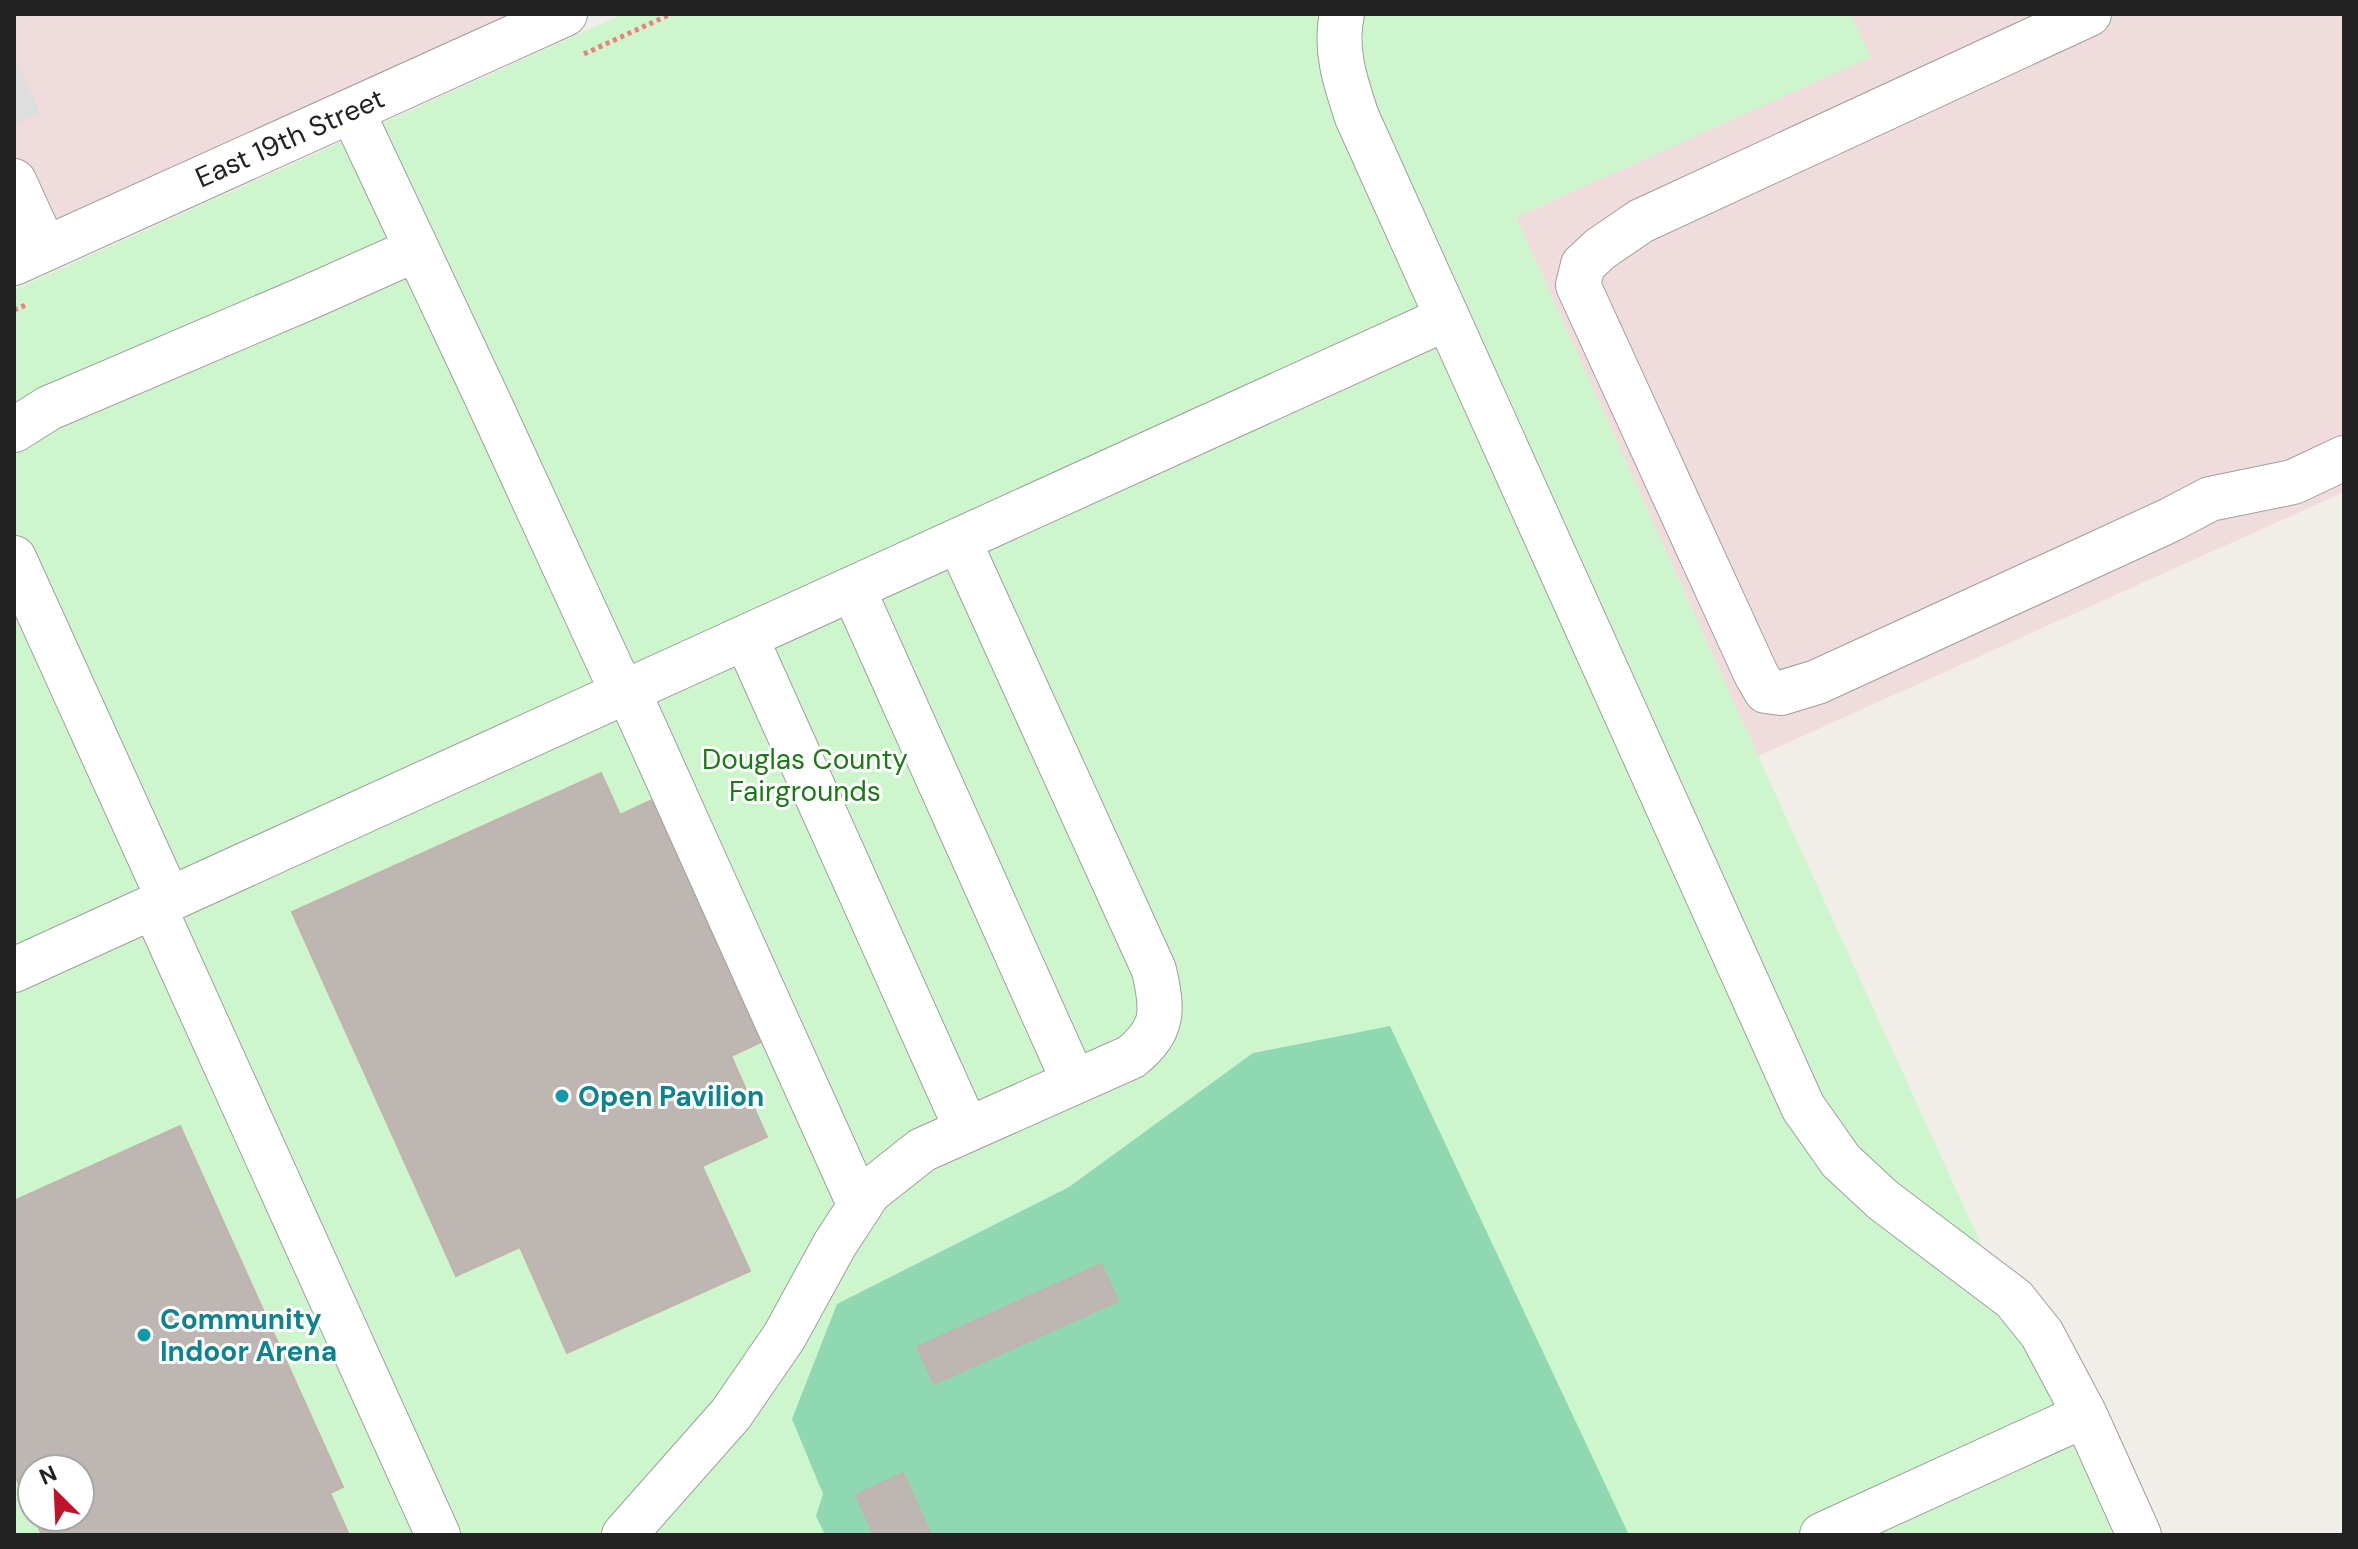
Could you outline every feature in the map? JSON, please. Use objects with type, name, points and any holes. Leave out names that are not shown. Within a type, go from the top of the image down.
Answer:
[{"type":"street","points":[[1342,14],[1339,29],[1342,74],[1357,117],[1803,1107],[1841,1161],[1883,1200],[2014,1299],[2042,1334],[2085,1415],[2139,1535]]},
{"type":"street","points":[[2089,14],[1641,221],[1600,249],[1583,265],[1578,285],[1756,674],[1766,691],[1781,693],[1817,682],[2210,499],[2293,482],[2344,458]]},
{"type":"street","name":"East 19th Street","points":[[30,256],[352,111],[541,19]]},
{"type":"street","points":[[352,111],[626,693],[860,1206]]},
{"type":"street","points":[[14,181],[30,256]]},
{"type":"street","points":[[14,430],[49,408],[417,249]]},
{"type":"street","points":[[14,970],[1447,318]]},
{"type":"street","points":[[624,1535],[731,1414],[784,1337],[835,1244],[869,1192],[922,1150],[1131,1057],[1149,1043],[1158,1021],[1160,998],[1154,970],[959,541]]},
{"type":"street","points":[[14,558],[438,1535]]},
{"type":"street","points":[[853,589],[1074,1082]]},
{"type":"street","points":[[746,638],[967,1130]]},
{"type":"street","points":[[1822,1535],[2085,1415]]},
{"type":"shaded area","points":[[14,14],[512,14],[14,239]]},
{"type":"shaded area","points":[[1851,14],[2344,14],[2344,492],[1758,756],[1516,217],[1870,57]]},
{"type":"shaded area","points":[[14,56],[40,113],[14,125]]},
{"type":"green space","name":"Douglas County Fairgrounds","points":[[623,14],[1851,14],[1871,57],[1516,217],[2114,1535],[14,1535],[14,290]]},
{"type":"green space","points":[[1390,1026],[1629,1535],[825,1535],[816,1516],[823,1494],[792,1419],[837,1304],[1069,1187],[1253,1053]]},
{"type":"building","name":"Open Pavilion","points":[[601,773],[620,815],[652,800],[761,1042],[731,1056],[767,1137],[702,1166],[750,1271],[567,1353],[520,1247],[456,1276],[292,912]]},
{"type":"building","name":"Community Indoor Arena","points":[[180,1126],[343,1487],[330,1493],[349,1535],[42,1535],[96,1533],[96,1453],[16,1453],[16,1478],[14,1473],[14,1201]]},
{"type":"building","points":[[1101,1264],[1118,1301],[934,1384],[917,1347]]},
{"type":"building","points":[[903,1473],[931,1535],[874,1535],[856,1495]]},
{"type":"place","name":"Open Pavilion","points":[[562,1096]]},
{"type":"place","name":"Community Indoor Arena","points":[[144,1335]]}]
